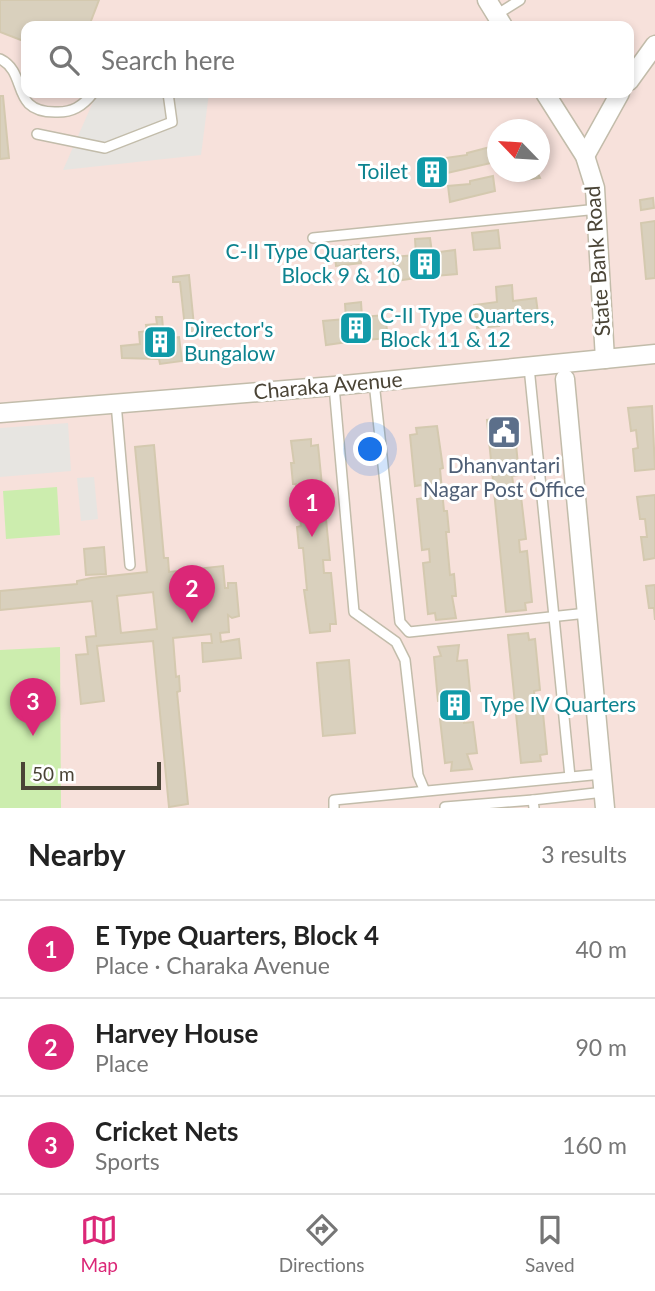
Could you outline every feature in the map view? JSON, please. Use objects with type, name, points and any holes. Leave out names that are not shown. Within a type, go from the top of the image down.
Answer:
[{"type":"street","points":[[634,74],[655,45]]},
{"type":"street","name":"State Bank Road","points":[[548,98],[585,156],[595,188],[605,359]]},
{"type":"street","points":[[585,156],[617,98]]},
{"type":"street","name":"Charaka Avenue","points":[[0,413],[334,386],[655,354]]},
{"type":"street","points":[[573,362],[565,379],[604,792]]},
{"type":"street","points":[[552,364],[565,379]]},
{"type":"lane","points":[[495,14],[520,0]]},
{"type":"lane","points":[[0,60],[11,70],[21,91]]},
{"type":"lane","points":[[24,98],[27,104],[40,112],[62,113],[83,106],[89,98]]},
{"type":"lane","points":[[37,134],[105,148],[172,122],[168,98]]},
{"type":"lane","points":[[313,238],[598,209]]},
{"type":"lane","points":[[529,367],[570,778]]},
{"type":"lane","points":[[374,382],[400,622],[410,632],[587,613]]},
{"type":"lane","points":[[334,386],[354,612],[396,642],[405,660],[418,775],[424,789]]},
{"type":"lane","points":[[116,404],[130,565]]},
{"type":"lane","points":[[334,808],[334,800],[424,789],[570,778],[604,792]]},
{"type":"lane","points":[[444,807],[534,804],[604,792]]},
{"type":"shaded area","points":[[0,0],[655,0],[655,808],[0,808]]},
{"type":"shaded area","points":[[95,98],[208,98],[201,155],[63,170]]},
{"type":"shaded area","points":[[68,423],[71,471],[0,477],[0,428]]},
{"type":"shaded area","points":[[94,477],[98,519],[81,521],[77,478]]},
{"type":"green space","points":[[57,487],[60,535],[6,539],[3,491]]},
{"type":"green space","points":[[60,647],[61,808],[0,808],[0,650]]},
{"type":"building","points":[[0,0],[99,0],[91,21],[21,21],[21,40],[0,32]]},
{"type":"building","points":[[0,96],[3,96],[9,158],[0,159]]},
{"type":"building","points":[[487,148],[487,164],[447,173],[445,158]]},
{"type":"building","points":[[487,177],[487,182],[494,182],[495,191],[450,202],[448,186],[470,184],[470,181]]},
{"type":"building","points":[[653,198],[654,208],[641,210],[640,200]]},
{"type":"building","points":[[655,221],[655,278],[646,279],[641,223]]},
{"type":"building","points":[[498,230],[500,248],[474,250],[472,233]]},
{"type":"building","name":"C-II Type Quarters, Block 9 & 10","points":[[430,238],[432,253],[455,250],[457,274],[435,276],[435,271],[417,273],[417,278],[395,281],[393,257],[416,255],[415,239]]},
{"type":"building","points":[[360,245],[361,263],[336,266],[334,248]]},
{"type":"building","points":[[189,275],[195,336],[186,337],[180,282],[173,282],[173,277]]},
{"type":"building","points":[[512,285],[513,301],[536,298],[539,321],[517,324],[517,319],[498,321],[499,326],[477,328],[474,305],[497,302],[496,287]]},
{"type":"building","name":"C-II Type Quarters, Block 11 & 12","points":[[361,302],[362,317],[385,315],[388,338],[347,338],[348,342],[326,345],[323,321],[346,319],[345,304]]},
{"type":"building","name":"Director's Bungalow","points":[[156,317],[162,317],[164,339],[179,337],[182,361],[160,364],[159,359],[122,358],[121,346],[140,344],[139,332],[147,331],[146,325],[157,324]]},
{"type":"building","points":[[652,406],[655,469],[635,471],[633,449],[638,448],[636,430],[631,431],[628,408]]},
{"type":"building","points":[[506,418],[507,425],[514,424],[519,475],[512,476],[514,489],[520,488],[526,539],[519,540],[520,552],[527,551],[532,602],[525,603],[526,610],[506,612],[487,420]]},
{"type":"building","points":[[437,426],[443,468],[440,469],[444,511],[447,511],[449,532],[446,532],[450,575],[454,574],[456,596],[452,596],[456,618],[436,620],[435,613],[428,614],[423,563],[430,562],[429,549],[422,550],[417,499],[424,498],[422,485],[415,486],[410,435],[417,434],[416,428]]},
{"type":"building","points":[[311,439],[311,446],[318,445],[323,496],[316,497],[318,510],[325,509],[330,560],[323,560],[324,573],[331,573],[336,624],[330,624],[330,631],[310,633],[304,590],[307,590],[303,548],[299,548],[297,527],[301,526],[296,484],[293,484],[291,441]]},
{"type":"building","points":[[154,445],[164,558],[168,558],[169,572],[223,566],[225,588],[228,588],[228,583],[236,583],[239,616],[232,618],[228,615],[229,632],[220,633],[221,642],[239,639],[241,658],[203,662],[202,643],[212,643],[211,634],[173,638],[176,677],[179,676],[180,691],[177,692],[188,804],[169,807],[153,641],[97,646],[104,701],[81,704],[76,655],[88,654],[86,637],[96,636],[92,601],[0,610],[0,591],[77,584],[77,581],[91,578],[147,572],[135,447]],"holes":[[[153,592],[157,629],[121,633],[117,596]]]},
{"type":"building","points":[[655,495],[655,558],[644,560],[641,537],[647,537],[645,519],[640,519],[637,497]]},
{"type":"building","points":[[104,547],[106,574],[86,575],[84,549]]},
{"type":"building","points":[[655,585],[655,620],[654,608],[649,608],[646,586]]},
{"type":"building","points":[[528,633],[529,640],[535,639],[540,690],[534,691],[535,704],[542,703],[547,754],[540,755],[541,761],[521,763],[508,635]]},
{"type":"building","name":"Type IV Quarters","points":[[459,645],[457,661],[467,660],[470,691],[460,692],[461,698],[464,697],[464,723],[473,722],[477,753],[467,754],[472,769],[451,771],[452,762],[445,763],[440,719],[447,718],[446,700],[438,701],[434,657],[441,656],[438,647]]},
{"type":"building","points":[[349,660],[355,733],[323,736],[317,663]]},
{"type":"place","name":"Toilet","points":[[432,172]]},
{"type":"place","name":"C-II Type Quarters, Block 9 & 10","points":[[425,264]]},
{"type":"place","name":"C-II Type Quarters, Block 11 & 12","points":[[356,328]]},
{"type":"place","name":"Director's Bungalow","points":[[160,342]]},
{"type":"place","name":"Dhanvantari Nagar Post Office","points":[[504,432]]},
{"type":"place","name":"E Type Quarters, Block 4","points":[[312,537]]},
{"type":"place","name":"Harvey House","points":[[192,623]]},
{"type":"place","name":"Type IV Quarters","points":[[455,705]]},
{"type":"place","name":"Cricket Nets","points":[[33,736]]}]
